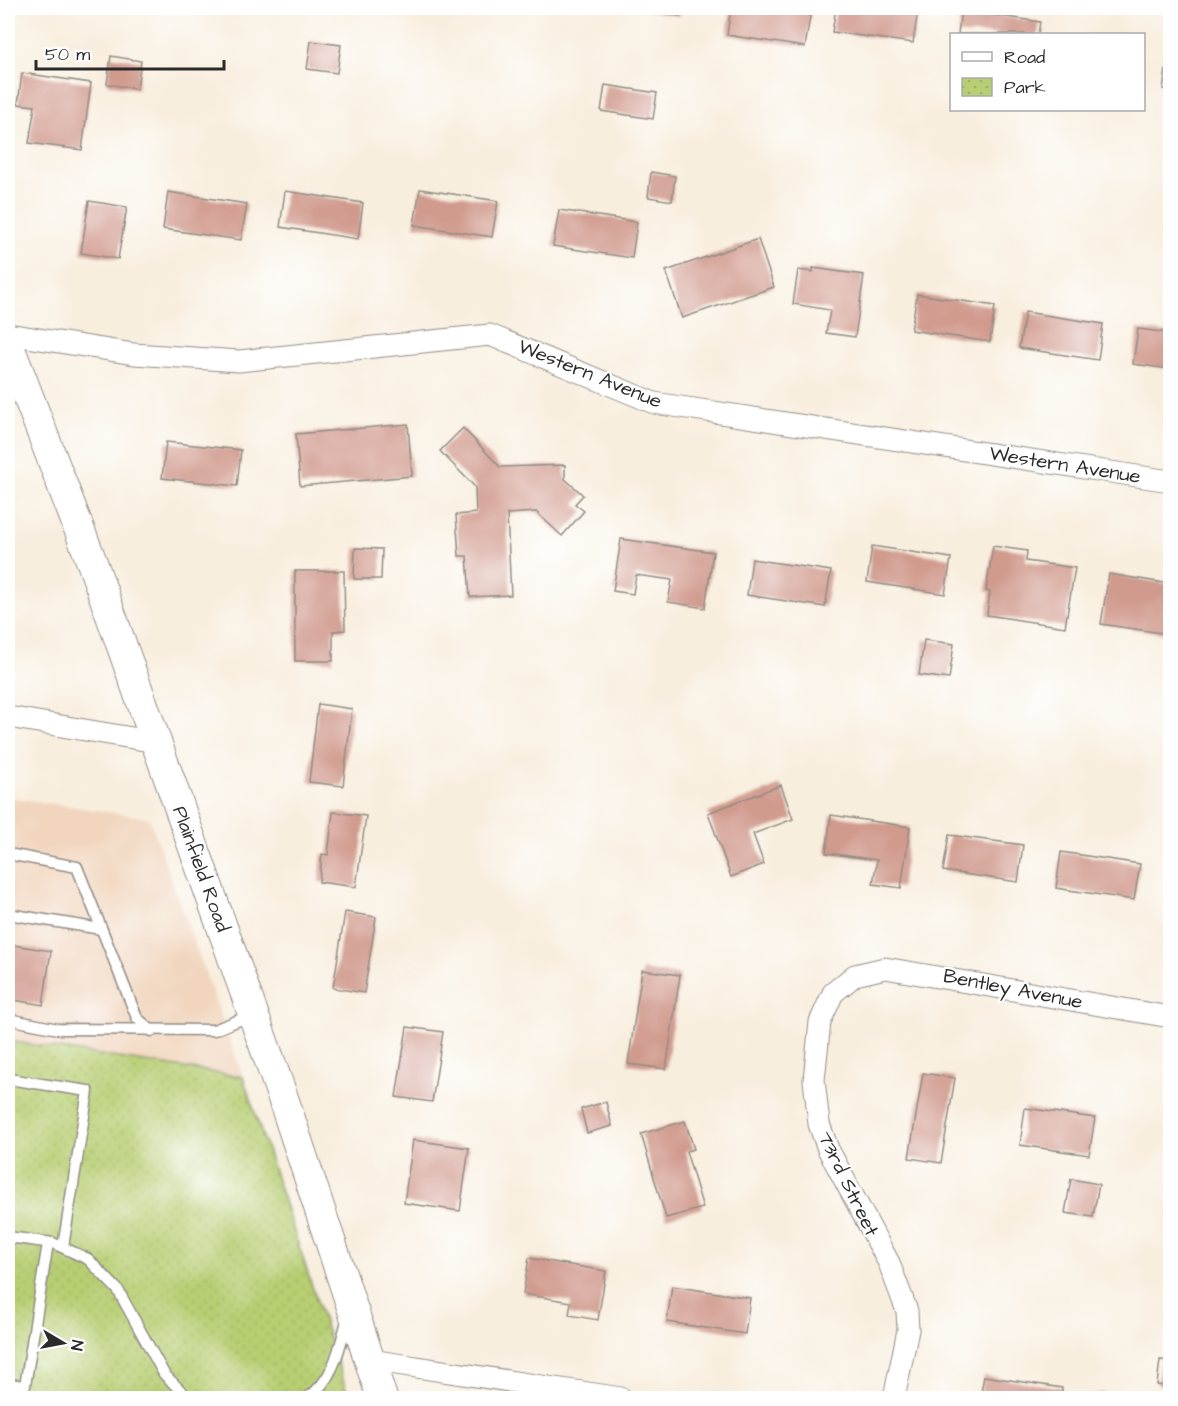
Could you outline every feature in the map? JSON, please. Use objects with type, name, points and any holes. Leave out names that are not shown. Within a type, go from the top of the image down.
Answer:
[{"type":"main road","name":"Plainfield Road","points":[[8,344],[93,565],[254,1015],[382,1398]]},
{"type":"street","name":"Western Avenue","points":[[8,334],[157,357],[239,361],[490,335],[654,403],[1170,481]]},
{"type":"street","points":[[8,717],[156,742]]},
{"type":"street","name":"Bentley Avenue","points":[[855,975],[885,968],[928,973],[1170,1017]]},
{"type":"street","name":"73rd Street","points":[[855,975],[833,993],[820,1022],[814,1080],[815,1102],[828,1149],[889,1263],[907,1311],[908,1330],[894,1398]]},
{"type":"street","points":[[370,1360],[621,1398]]},
{"type":"lane","points":[[8,854],[77,867],[137,1018],[152,1031]]},
{"type":"lane","points":[[8,914],[102,929]]},
{"type":"lane","points":[[8,1019],[58,1029],[214,1030],[254,1015]]},
{"type":"lane","points":[[8,1079],[88,1091],[63,1247]]},
{"type":"lane","points":[[8,1237],[63,1247],[88,1259],[118,1290],[164,1374],[188,1398]]},
{"type":"lane","points":[[8,1384],[25,1386],[48,1243]]},
{"type":"lane","points":[[307,1398],[315,1394],[332,1371],[352,1306]]},
{"type":"shaded area","points":[[8,797],[149,818],[243,1077],[8,1041]]},
{"type":"green space","points":[[8,1041],[243,1077],[349,1398],[8,1398]]},
{"type":"building","points":[[633,8],[681,8],[680,16]]},
{"type":"building","points":[[731,8],[791,8],[811,11],[805,47],[727,35]]},
{"type":"building","points":[[836,8],[918,10],[913,43],[832,32]]},
{"type":"building","points":[[961,10],[1040,22],[1038,33],[958,33]]},
{"type":"building","points":[[311,41],[341,45],[337,73],[307,69]]},
{"type":"building","points":[[1170,51],[1170,90],[1163,89]]},
{"type":"building","points":[[111,56],[141,61],[137,89],[107,84]]},
{"type":"building","points":[[22,73],[91,83],[82,150],[29,143],[35,106],[18,104]]},
{"type":"building","points":[[605,85],[657,93],[653,119],[601,111]]},
{"type":"building","points":[[651,172],[675,176],[672,201],[648,197]]},
{"type":"building","points":[[420,189],[498,201],[492,237],[414,225]]},
{"type":"building","points":[[285,191],[363,203],[358,239],[280,227]]},
{"type":"building","points":[[168,192],[247,204],[241,240],[163,229]]},
{"type":"building","points":[[89,201],[127,207],[118,259],[81,253]]},
{"type":"building","points":[[559,210],[637,222],[632,258],[553,246]]},
{"type":"building","points":[[758,239],[774,287],[682,318],[666,271]]},
{"type":"building","points":[[813,268],[864,275],[855,337],[826,333],[830,310],[793,304],[798,270],[813,272]]},
{"type":"building","points":[[917,294],[995,306],[990,342],[911,330]]},
{"type":"building","points":[[1025,312],[1103,324],[1098,360],[1019,348]]},
{"type":"building","points":[[1138,329],[1170,333],[1170,369],[1133,364]]},
{"type":"building","points":[[408,424],[412,476],[300,486],[296,434]]},
{"type":"building","points":[[463,428],[500,467],[565,465],[565,479],[583,495],[575,504],[584,511],[562,536],[536,512],[507,514],[511,595],[470,597],[467,556],[459,556],[456,515],[476,513],[475,487],[440,451]]},
{"type":"building","points":[[166,442],[241,450],[237,486],[162,478]]},
{"type":"building","points":[[621,539],[713,552],[705,608],[668,602],[672,580],[636,575],[633,594],[613,591]]},
{"type":"building","points":[[872,546],[951,558],[945,594],[867,582]]},
{"type":"building","points":[[993,546],[1027,551],[1026,561],[1075,568],[1065,627],[987,615],[990,592],[986,591]]},
{"type":"building","points":[[355,548],[382,549],[381,579],[354,579]]},
{"type":"building","points":[[752,559],[831,571],[825,607],[747,595]]},
{"type":"building","points":[[295,571],[344,571],[345,630],[333,631],[333,661],[295,661]]},
{"type":"building","points":[[1109,574],[1170,584],[1168,634],[1101,624]]},
{"type":"building","points":[[924,640],[954,644],[949,679],[919,675]]},
{"type":"building","points":[[318,704],[352,709],[343,786],[309,782]]},
{"type":"building","points":[[781,785],[793,819],[753,834],[764,864],[731,877],[708,813]]},
{"type":"building","points":[[333,812],[366,816],[356,887],[319,882],[322,854],[328,855]]},
{"type":"building","points":[[831,815],[910,827],[901,888],[873,884],[877,860],[826,853]]},
{"type":"building","points":[[949,835],[1023,845],[1018,882],[943,871]]},
{"type":"building","points":[[1061,852],[1140,864],[1134,900],[1056,888]]},
{"type":"building","points":[[345,912],[376,917],[364,993],[333,988]]},
{"type":"building","points":[[8,944],[51,951],[43,1005],[8,999]]},
{"type":"building","points":[[642,970],[680,975],[666,1069],[628,1064]]},
{"type":"building","points":[[407,1027],[443,1032],[432,1102],[396,1097]]},
{"type":"building","points":[[923,1073],[955,1078],[941,1163],[909,1158]]},
{"type":"building","points":[[606,1102],[612,1126],[587,1133],[581,1109]]},
{"type":"building","points":[[1025,1108],[1095,1118],[1089,1155],[1020,1145]]},
{"type":"building","points":[[685,1121],[694,1149],[686,1151],[703,1208],[666,1218],[641,1134]]},
{"type":"building","points":[[413,1140],[469,1148],[460,1211],[404,1203]]},
{"type":"building","points":[[1071,1179],[1099,1184],[1093,1217],[1065,1213]]},
{"type":"building","points":[[529,1258],[606,1271],[598,1320],[569,1315],[571,1302],[523,1294]]},
{"type":"building","points":[[672,1286],[750,1298],[745,1334],[667,1322]]},
{"type":"building","points":[[1160,1360],[1170,1361],[1170,1387],[1157,1385]]},
{"type":"building","points":[[984,1376],[1062,1388],[1061,1398],[980,1398]]},
{"type":"building","points":[[1098,1393],[1125,1397],[1125,1398],[1097,1398]]}]
